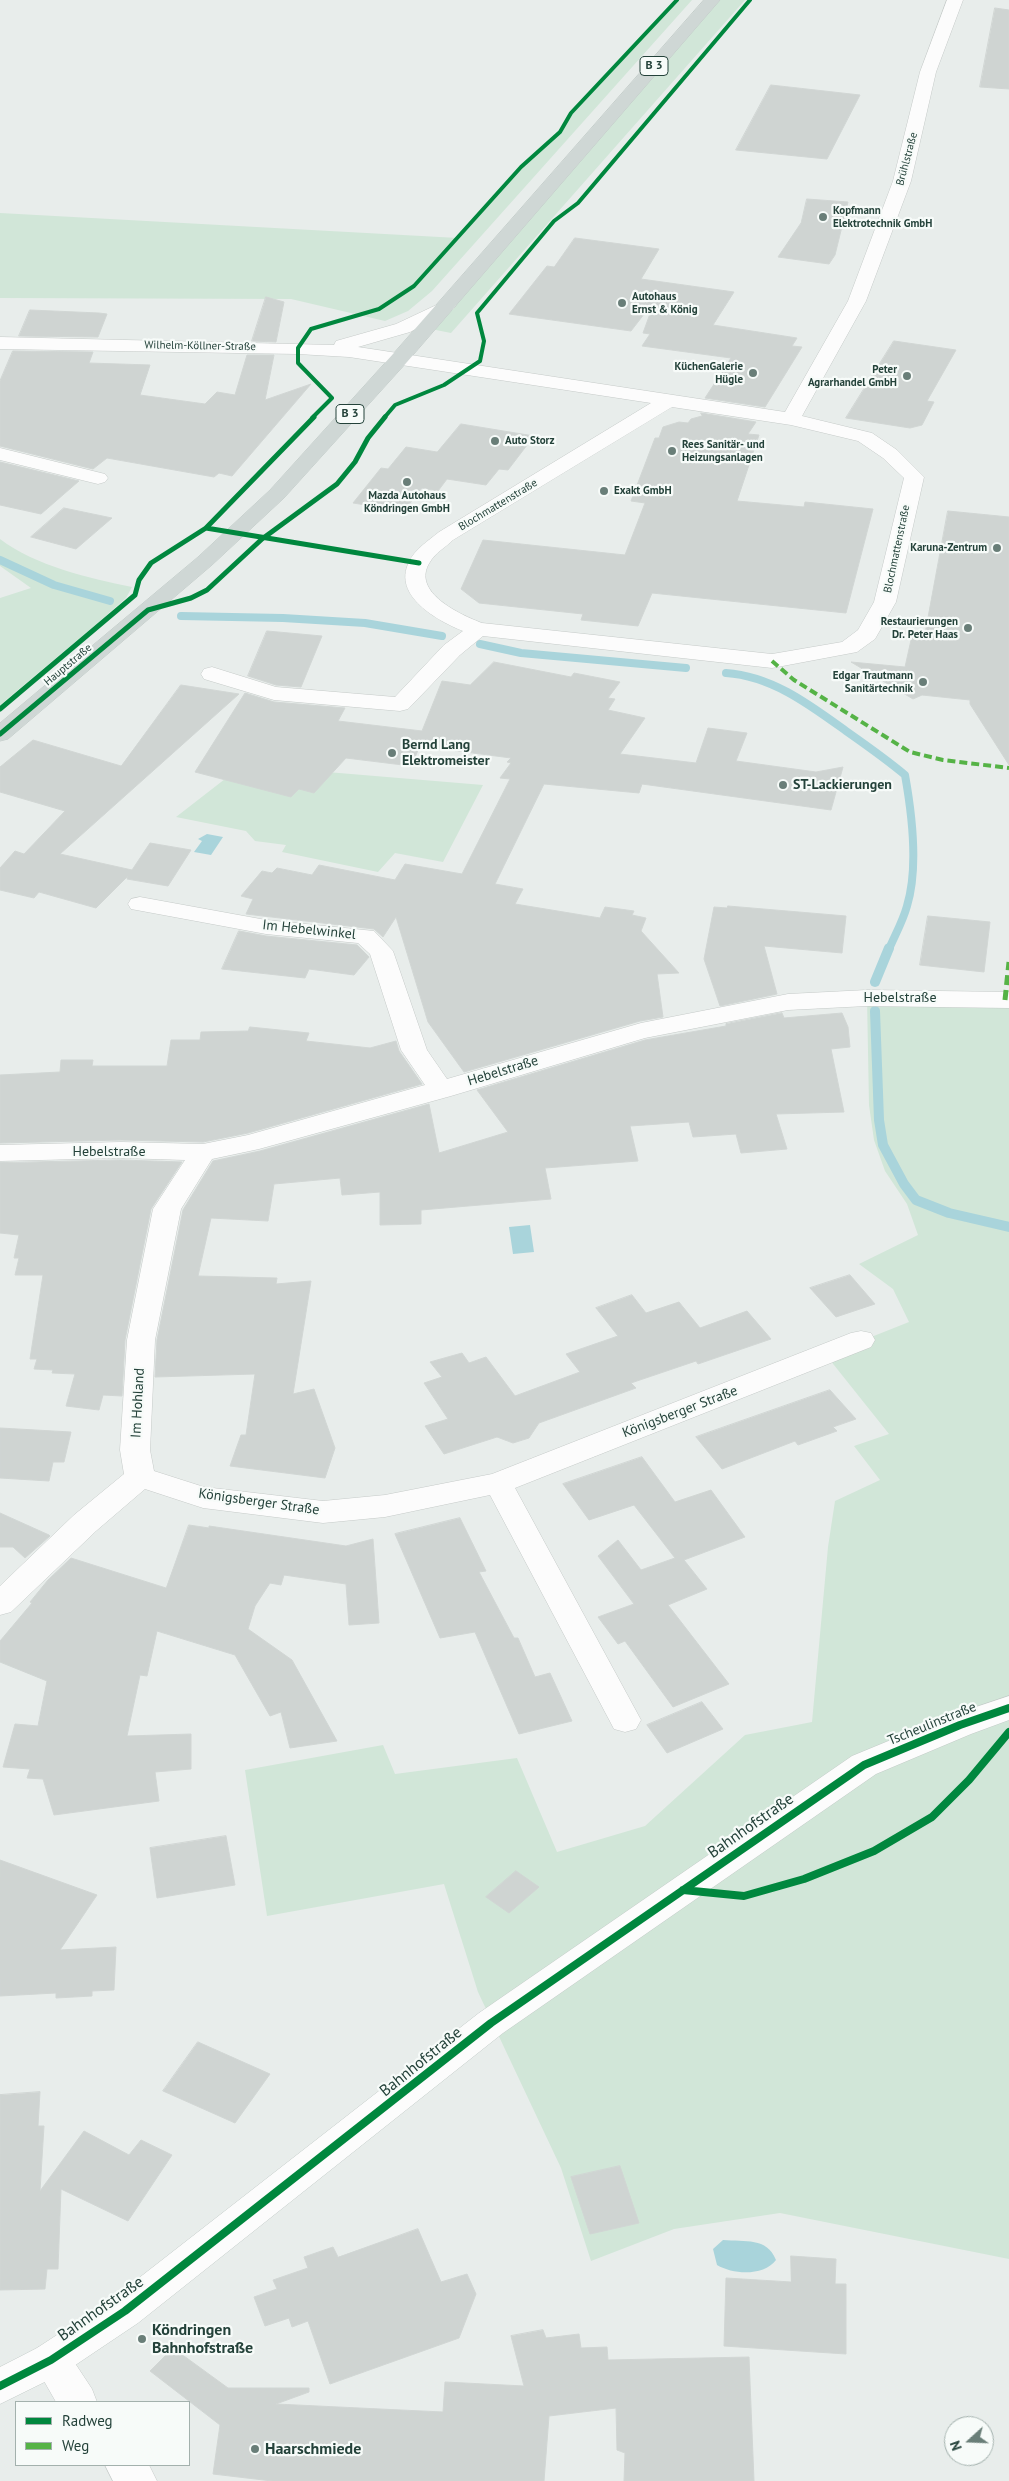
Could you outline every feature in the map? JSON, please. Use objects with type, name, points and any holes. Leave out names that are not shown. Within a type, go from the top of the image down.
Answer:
[{"type":"main road","name":"B 3","points":[[400,358],[712,0]]},
{"type":"main road","name":"Hauptstraße","points":[[0,734],[58,688],[238,532],[283,488],[400,358]]},
{"type":"street","name":"Brühlstraße","points":[[791,419],[857,301],[902,181],[928,72],[955,0]]},
{"type":"street","points":[[324,350],[368,340],[403,328],[447,305]]},
{"type":"street","name":"Wilhelm-Köllner-Straße","points":[[0,343],[324,350],[400,358]]},
{"type":"street","name":"Blochmattenstraße","points":[[400,358],[791,419],[865,438],[890,454],[914,477],[885,602],[867,634],[849,647],[772,661],[478,629],[456,621],[427,601],[416,581],[419,563],[446,536],[668,401]]},
{"type":"street","points":[[0,454],[98,478]]},
{"type":"street","points":[[212,674],[274,693],[400,704],[452,650],[478,629]]},
{"type":"street","name":"Im Hebelwinkel","points":[[140,904],[266,927],[365,936],[381,951],[414,1050],[442,1090]]},
{"type":"street","name":"Hebelstraße","points":[[0,1154],[121,1150],[203,1152],[250,1143],[442,1090],[641,1031],[788,1002],[867,998],[1009,1000]]},
{"type":"street","name":"Im Hohland","points":[[140,1477],[135,1450],[143,1330],[167,1209],[203,1152]]},
{"type":"street","name":"Königsberger Straße","points":[[140,1477],[203,1497],[322,1512],[385,1506],[498,1483],[862,1340]]},
{"type":"street","points":[[0,1604],[84,1523],[140,1477]]},
{"type":"street","points":[[498,1483],[625,1720]]},
{"type":"street","name":"Tscheulinstraße","points":[[864,1765],[960,1725],[1009,1708]]},
{"type":"street","name":"Bahnhofstraße","points":[[0,2386],[51,2360],[125,2311],[491,2023],[864,1765]]},
{"type":"street","name":"Bahnhofstraße","points":[[51,2360],[77,2401]]},
{"type":"street","points":[[126,2466],[137,2481]]},
{"type":"green space","points":[[677,0],[692,0],[432,291],[408,311],[385,321],[291,299],[0,298],[0,213],[458,238],[521,167],[560,132],[571,113]]},
{"type":"green space","points":[[718,0],[745,0],[451,333],[431,329]]},
{"type":"green space","points":[[0,539],[46,564],[98,580],[132,587],[126,598],[0,705],[0,598],[31,588],[0,566]]},
{"type":"green space","points":[[243,765],[483,785],[443,862],[395,853],[378,872],[282,852],[286,845],[255,841],[246,831],[176,817]]},
{"type":"green space","points":[[867,998],[1009,1000],[1009,2259],[780,2213],[674,2229],[591,2261],[561,2168],[478,1992],[444,1884],[267,1916],[245,1770],[383,1745],[395,1774],[517,1758],[557,1852],[645,1826],[745,1735],[812,1722],[828,1547],[835,1501],[880,1480],[854,1446],[889,1434],[826,1355],[909,1322],[893,1289],[859,1264],[918,1235],[907,1204],[885,1171],[874,1140],[869,1105]]},
{"type":"water","points":[[207,834],[223,837],[211,855],[194,852],[202,841],[198,839]]},
{"type":"water","points":[[530,1225],[534,1252],[513,1254],[509,1227]]},
{"type":"water","points":[[723,2240],[747,2241],[761,2244],[767,2247],[776,2260],[771,2265],[757,2271],[740,2272],[724,2268],[717,2265],[713,2249]]},
{"type":"building","points":[[995,8],[1009,10],[1009,89],[980,87]]},
{"type":"building","points":[[771,85],[860,95],[827,159],[736,150]]},
{"type":"building","points":[[807,199],[848,202],[835,255],[829,264],[778,257],[801,223]]},
{"type":"building","name":"Autohaus Ernst & König","points":[[575,238],[659,249],[641,279],[734,292],[713,325],[797,338],[792,346],[802,347],[765,407],[705,398],[731,358],[642,346],[650,334],[643,333],[655,300],[631,331],[509,314],[547,266],[554,267]]},
{"type":"building","points":[[266,297],[284,302],[276,342],[252,341]]},
{"type":"building","points":[[30,310],[107,314],[98,337],[19,336]]},
{"type":"building","name":"Peter Agrarhandel GmbH","points":[[894,341],[956,350],[927,401],[934,402],[922,425],[910,428],[846,418]]},
{"type":"building","points":[[13,351],[93,352],[89,363],[150,365],[140,395],[205,404],[217,392],[235,395],[247,355],[274,355],[265,400],[311,384],[232,476],[219,473],[214,477],[107,458],[93,469],[0,446],[0,381]]},
{"type":"building","points":[[701,413],[756,422],[748,434],[759,435],[737,501],[804,507],[805,502],[873,509],[846,613],[652,593],[638,626],[581,620],[583,614],[479,603],[461,589],[483,540],[625,555],[645,503],[631,501],[655,438],[659,438],[663,427],[679,422],[688,423],[691,419],[702,416]]},
{"type":"building","name":"Mazda Autohaus Köndringen GmbH","points":[[461,424],[534,436],[508,470],[499,469],[486,485],[447,479],[438,491],[422,488],[404,511],[353,503],[381,468],[388,469],[406,447],[437,452]]},
{"type":"building","points":[[0,462],[79,481],[41,514],[0,505]]},
{"type":"building","points":[[64,508],[112,518],[76,549],[31,537]]},
{"type":"building","points":[[948,511],[1009,517],[1009,765],[970,704],[970,700],[922,695],[913,699],[851,662],[905,667],[913,631],[925,632]]},
{"type":"building","points":[[267,631],[322,636],[301,687],[276,685],[248,676]]},
{"type":"building","points":[[494,662],[571,677],[574,673],[620,682],[608,698],[615,699],[608,710],[645,718],[620,754],[696,763],[708,728],[747,733],[736,761],[816,772],[843,767],[831,810],[642,784],[639,793],[544,784],[495,884],[523,889],[515,904],[600,918],[605,907],[634,911],[632,915],[646,918],[641,931],[679,973],[657,974],[663,1017],[640,1021],[464,1072],[428,1022],[396,917],[383,937],[374,929],[246,914],[253,899],[241,896],[262,871],[272,873],[277,868],[312,875],[319,865],[395,880],[405,864],[462,874],[510,779],[500,778],[511,763],[507,762],[511,758],[420,746],[411,766],[346,758],[314,793],[299,789],[291,797],[195,772],[245,693],[274,702],[345,708],[338,721],[422,731],[442,681],[470,685]]},
{"type":"building","points":[[181,685],[239,694],[60,854],[132,870],[150,843],[191,850],[168,886],[127,879],[128,876],[96,908],[39,892],[34,898],[0,890],[0,868],[15,851],[24,854],[65,811],[0,792],[0,767],[33,740],[121,766]]},
{"type":"building","points":[[728,906],[846,916],[842,953],[764,946],[777,994],[720,1006],[704,959],[714,907],[727,908]]},
{"type":"building","points":[[928,916],[990,922],[984,972],[920,965]]},
{"type":"building","points":[[239,931],[266,936],[357,945],[369,957],[354,975],[309,969],[305,978],[222,969]]},
{"type":"building","points":[[782,1013],[784,1018],[842,1013],[848,1027],[850,1047],[831,1049],[844,1112],[776,1114],[787,1149],[741,1153],[736,1134],[693,1137],[689,1122],[630,1126],[638,1161],[545,1168],[551,1199],[421,1210],[421,1224],[380,1225],[380,1192],[342,1195],[340,1178],[274,1184],[268,1221],[211,1218],[198,1276],[277,1278],[276,1284],[311,1281],[293,1394],[314,1389],[335,1448],[325,1478],[230,1466],[241,1435],[246,1435],[255,1374],[155,1377],[157,1340],[183,1210],[213,1161],[260,1151],[429,1104],[439,1153],[508,1132],[477,1090],[645,1040],[726,1026],[726,1024]]},
{"type":"building","points":[[250,1027],[309,1033],[306,1041],[370,1048],[396,1041],[399,1051],[422,1084],[248,1133],[203,1142],[121,1140],[0,1143],[0,1075],[60,1072],[61,1060],[93,1060],[92,1066],[167,1066],[171,1040],[200,1040],[201,1032],[248,1031]]},
{"type":"building","points":[[121,1160],[182,1162],[151,1209],[125,1340],[122,1396],[103,1395],[99,1410],[66,1406],[75,1374],[52,1373],[53,1370],[34,1369],[37,1359],[30,1359],[43,1275],[15,1275],[19,1258],[14,1258],[19,1235],[0,1233],[0,1163]]},
{"type":"building","points":[[850,1275],[875,1304],[836,1317],[810,1288]]},
{"type":"building","points":[[632,1295],[646,1313],[679,1302],[700,1328],[747,1311],[771,1339],[698,1364],[696,1361],[631,1383],[636,1388],[539,1423],[529,1438],[513,1443],[497,1437],[444,1454],[425,1426],[448,1419],[424,1383],[442,1377],[430,1362],[462,1353],[469,1363],[486,1357],[515,1396],[580,1372],[566,1354],[618,1336],[596,1308]]},
{"type":"building","points":[[830,1390],[856,1419],[833,1427],[837,1431],[798,1445],[795,1441],[722,1469],[696,1437]]},
{"type":"building","points":[[0,1428],[71,1432],[64,1462],[53,1462],[49,1481],[0,1478]]},
{"type":"building","points":[[642,1457],[675,1502],[711,1490],[745,1537],[684,1560],[707,1589],[668,1605],[729,1684],[673,1707],[625,1641],[618,1644],[598,1617],[634,1604],[598,1556],[618,1540],[641,1570],[675,1558],[634,1505],[589,1520],[563,1484]]},
{"type":"building","points":[[0,1513],[50,1536],[25,1558],[13,1547],[0,1547]]},
{"type":"building","points":[[460,1518],[486,1571],[479,1572],[514,1638],[518,1638],[535,1677],[550,1673],[572,1721],[519,1734],[475,1632],[440,1638],[395,1534]]},
{"type":"building","points":[[189,1525],[209,1528],[209,1526],[346,1546],[373,1539],[379,1623],[349,1625],[346,1584],[284,1575],[281,1585],[270,1583],[255,1606],[248,1629],[292,1660],[337,1741],[290,1748],[281,1712],[270,1716],[235,1655],[157,1631],[147,1676],[140,1675],[127,1736],[191,1734],[191,1769],[155,1772],[159,1801],[54,1815],[43,1779],[27,1778],[30,1769],[3,1767],[15,1724],[38,1726],[47,1681],[0,1662],[0,1641],[32,1603],[30,1602],[48,1580],[71,1558],[166,1588]]},
{"type":"building","points":[[702,1702],[723,1729],[667,1753],[647,1725]]},
{"type":"building","points":[[226,1836],[235,1885],[157,1898],[150,1848]]},
{"type":"building","points":[[0,1860],[97,1895],[60,1950],[116,1947],[114,1990],[92,1991],[92,1996],[56,1998],[56,1993],[0,1996]]},
{"type":"building","points":[[516,1871],[539,1887],[509,1913],[486,1897]]},
{"type":"building","points":[[198,2042],[270,2074],[235,2123],[163,2091]]},
{"type":"building","points":[[40,2092],[38,2126],[44,2126],[40,2191],[84,2131],[129,2155],[141,2140],[172,2155],[128,2221],[61,2189],[58,2269],[47,2269],[45,2289],[0,2290],[0,2095]]},
{"type":"building","points":[[620,2166],[639,2223],[590,2234],[571,2177]]},
{"type":"building","points":[[418,2229],[441,2282],[467,2274],[476,2294],[459,2338],[330,2384],[308,2321],[292,2327],[289,2318],[265,2326],[254,2297],[277,2289],[273,2280],[308,2268],[304,2257],[333,2247],[338,2257]]},
{"type":"building","points":[[791,2256],[836,2259],[835,2284],[846,2284],[846,2354],[724,2346],[726,2278],[791,2282]]},
{"type":"building","points":[[543,2330],[546,2338],[579,2334],[581,2348],[607,2347],[608,2360],[749,2357],[754,2481],[624,2481],[625,2453],[617,2450],[616,2408],[549,2416],[544,2481],[272,2481],[213,2474],[220,2425],[150,2371],[173,2348],[228,2388],[309,2388],[309,2392],[276,2404],[443,2412],[445,2382],[524,2386],[511,2336]]},
{"type":"waterway","points":[[0,560],[54,585],[110,601]]},
{"type":"waterway","points":[[181,616],[283,618],[365,623],[442,636]]},
{"type":"waterway","points":[[480,644],[521,653],[686,668]]},
{"type":"waterway","points":[[726,673],[743,675],[790,693],[876,752],[905,775],[912,823],[913,875],[905,912],[889,949]]},
{"type":"waterway","points":[[875,982],[889,948]]},
{"type":"waterway","points":[[875,1011],[879,1120],[883,1145],[904,1184],[916,1200],[949,1213],[1009,1227]]},
{"type":"marked path","points":[[772,661],[794,680],[910,752],[943,760],[1009,768]]},
{"type":"marked path","points":[[1005,1000],[1009,962]]},
{"type":"cycle path","points":[[0,709],[109,619],[135,595],[139,580],[151,563],[206,528],[332,398],[298,363],[298,348],[311,329],[379,309],[414,286],[521,167],[560,132],[571,113],[677,0]]},
{"type":"cycle path","points":[[0,734],[148,610],[191,598],[207,590],[262,539],[337,484],[355,462],[368,438],[395,405],[444,385],[480,361],[484,341],[477,313],[554,221],[578,203],[750,0]]},
{"type":"cycle path","points":[[206,528],[419,563]]},
{"type":"cycle path","points":[[0,2386],[51,2360],[125,2311],[491,2023],[864,1765],[960,1725],[1009,1708]]},
{"type":"cycle path","points":[[683,1890],[744,1896],[804,1879],[874,1851],[932,1817],[969,1780],[1009,1732]]},
{"type":"place","name":"Kopfmann Elektrotechnik GmbH","points":[[823,217]]},
{"type":"place","name":"Autohaus Ernst & König","points":[[622,303]]},
{"type":"place","name":"KüchenGalerie Hügle","points":[[753,373]]},
{"type":"place","name":"Peter Agrarhandel GmbH","points":[[907,376]]},
{"type":"place","name":"Auto Storz","points":[[495,441]]},
{"type":"place","name":"Rees Sanitär- und Heizungsanlagen","points":[[672,451]]},
{"type":"place","name":"Mazda Autohaus Köndringen GmbH","points":[[407,482]]},
{"type":"place","name":"Exakt GmbH","points":[[604,491]]},
{"type":"place","name":"Karuna-Zentrum","points":[[997,548]]},
{"type":"place","name":"Restaurierungen Dr. Peter Haas","points":[[968,628]]},
{"type":"place","name":"Edgar Trautmann Sanitärtechnik","points":[[923,682]]},
{"type":"place","name":"Bernd Lang Elektromeister","points":[[392,753]]},
{"type":"place","name":"ST-Lackierungen","points":[[783,785]]},
{"type":"place","name":"Köndringen Bahnhofstraße","points":[[142,2339]]},
{"type":"place","name":"Haarschmiede","points":[[255,2449]]}]
